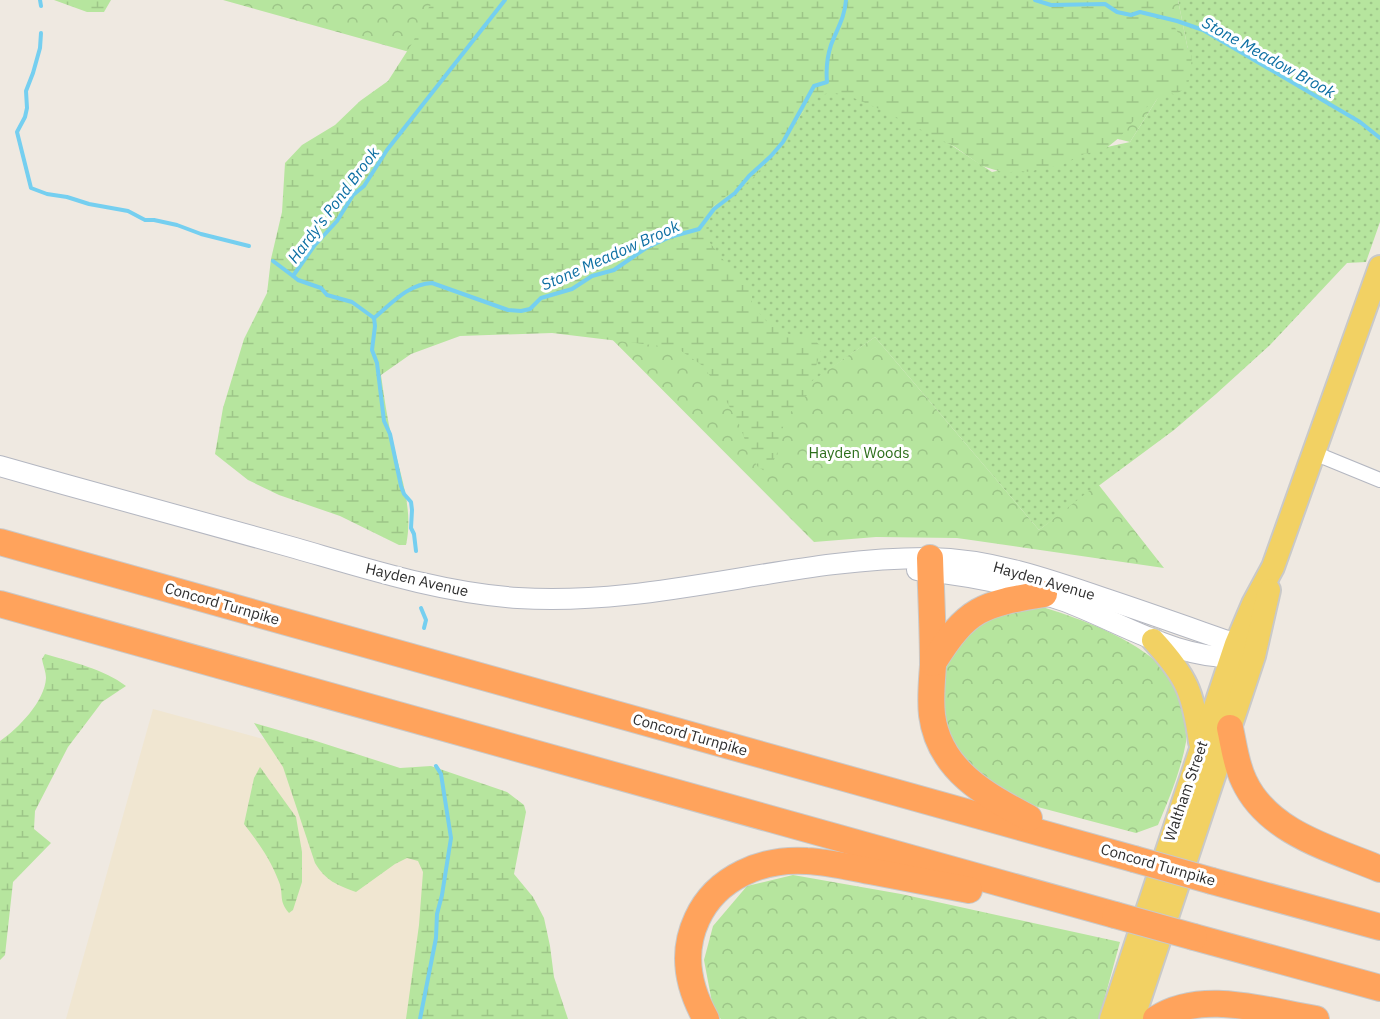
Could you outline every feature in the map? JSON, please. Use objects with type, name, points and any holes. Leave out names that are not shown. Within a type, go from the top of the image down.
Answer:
[{"type":"highway","name":"Concord Turnpike","points":[[0,542],[1380,927]]},
{"type":"highway","points":[[930,565],[932,718],[940,742],[954,766],[969,782],[992,798],[1077,843]]},
{"type":"highway","points":[[933,663],[958,627],[981,609],[1003,601],[1044,594]]},
{"type":"highway","points":[[0,604],[1380,988]]},
{"type":"highway","points":[[1230,728],[1243,779],[1267,813],[1294,832],[1380,869]]},
{"type":"highway","points":[[706,1019],[693,992],[688,970],[688,949],[693,929],[702,910],[715,892],[738,875],[758,867],[788,861],[818,862],[1001,897],[1077,904]]},
{"type":"highway","points":[[1156,1019],[1180,1007],[1208,1003],[1316,1019]]},
{"type":"main road","name":"Waltham Street","points":[[1111,1019],[1201,746],[1240,652],[1253,604],[1273,567],[1380,267]]},
{"type":"main road","points":[[1153,640],[1175,664],[1186,682],[1195,709],[1201,746]]},
{"type":"main road","name":"Waltham Street","points":[[1133,1019],[1230,728],[1240,652]]},
{"type":"street","points":[[1314,453],[1380,480]]},
{"type":"street","name":"Hayden Avenue","points":[[0,466],[406,579],[494,596],[540,599],[614,597],[800,568],[845,564],[930,565],[970,561],[1038,576],[1240,652]]},
{"type":"street","name":"Hayden Avenue","points":[[930,565],[1044,594],[1153,640],[1188,651],[1240,652]]},
{"type":"shaded area","points":[[153,709],[440,787],[434,1019],[66,1019]]},
{"type":"green space","points":[[54,0],[111,0],[104,12],[87,12]]},
{"type":"green space","name":"Hayden Woods","points":[[223,0],[1178,0],[1188,50],[1130,142],[833,67],[780,146],[693,225],[802,388],[875,337],[1039,530],[1098,484],[1164,568],[957,538],[876,537],[814,542],[506,233],[535,87]]},
{"type":"green space","points":[[435,0],[1171,0],[1171,21],[1192,56],[1187,87],[1175,95],[1167,91],[1141,112],[1120,137],[1104,150],[1084,154],[1060,166],[1040,168],[1031,172],[1005,173],[982,166],[955,147],[849,96],[830,92],[818,97],[803,111],[785,141],[754,177],[739,190],[726,196],[712,207],[707,239],[725,262],[749,283],[752,305],[769,324],[789,334],[808,335],[822,347],[807,395],[785,418],[778,451],[768,473],[758,467],[751,457],[740,426],[722,393],[703,366],[677,348],[552,333],[460,336],[411,354],[381,375],[407,505],[406,545],[399,545],[340,516],[279,495],[248,480],[215,454],[223,408],[244,339],[267,293],[271,259],[282,212],[285,163],[302,145],[335,125],[360,101],[388,81],[413,42],[429,7]]},
{"type":"green space","points":[[1178,0],[1380,0],[1380,222],[1366,262],[1347,263],[1270,345],[1216,394],[1174,430],[1039,530],[875,337],[802,389],[693,225],[780,146],[833,67],[992,172],[1130,142],[1188,50]]},
{"type":"green space","points":[[1033,604],[1091,624],[1131,644],[1164,669],[1174,684],[1182,710],[1186,742],[1178,774],[1158,825],[1136,833],[1007,799],[968,772],[947,735],[939,698],[950,650],[981,616]]},
{"type":"green space","points":[[45,654],[98,671],[126,686],[102,702],[68,747],[35,811],[34,829],[51,843],[13,882],[5,955],[0,960],[0,741],[22,722],[41,696],[46,678],[42,659]]},
{"type":"green space","points":[[254,723],[400,768],[431,766],[507,792],[524,805],[526,812],[514,874],[533,897],[544,918],[554,977],[568,1019],[406,1019],[419,925],[423,872],[418,861],[407,858],[395,864],[356,892],[328,878],[315,863],[283,767]]},
{"type":"green space","points":[[260,767],[296,817],[302,852],[302,882],[293,910],[289,913],[282,901],[280,887],[272,866],[244,824],[254,778]]},
{"type":"green space","points":[[793,875],[901,894],[1120,942],[1099,1019],[721,1019],[714,1013],[704,960],[713,926],[747,886]]},
{"type":"waterway","points":[[40,0],[41,6]]},
{"type":"waterway","name":"Hardy's Pond Brook","points":[[416,551],[411,528],[411,502],[401,486],[390,434],[384,421],[377,363],[372,350],[374,318],[352,302],[327,295],[321,288],[293,276],[314,246],[337,221],[353,195],[364,186],[387,150],[505,0]]},
{"type":"waterway","name":"Stone Meadow Brook","points":[[374,318],[408,291],[423,284],[432,283],[508,310],[530,309],[541,298],[572,289],[592,276],[614,270],[646,248],[670,237],[699,229],[714,209],[735,193],[783,142],[814,86],[827,82],[831,45],[846,0]]},
{"type":"waterway","name":"Stone Meadow Brook","points":[[1035,0],[1051,5],[1105,4],[1117,12],[1131,15],[1140,12],[1203,30],[1360,122],[1380,138]]},
{"type":"waterway","points":[[41,33],[40,48],[26,91],[25,117],[17,132],[31,188],[89,204],[128,211],[145,220],[177,225],[201,234],[249,246]]},
{"type":"waterway","points":[[273,261],[293,276]]},
{"type":"waterway","points":[[421,608],[426,620],[424,628]]},
{"type":"waterway","points":[[420,1019],[436,938],[437,914],[451,838],[441,774],[436,766]]}]
